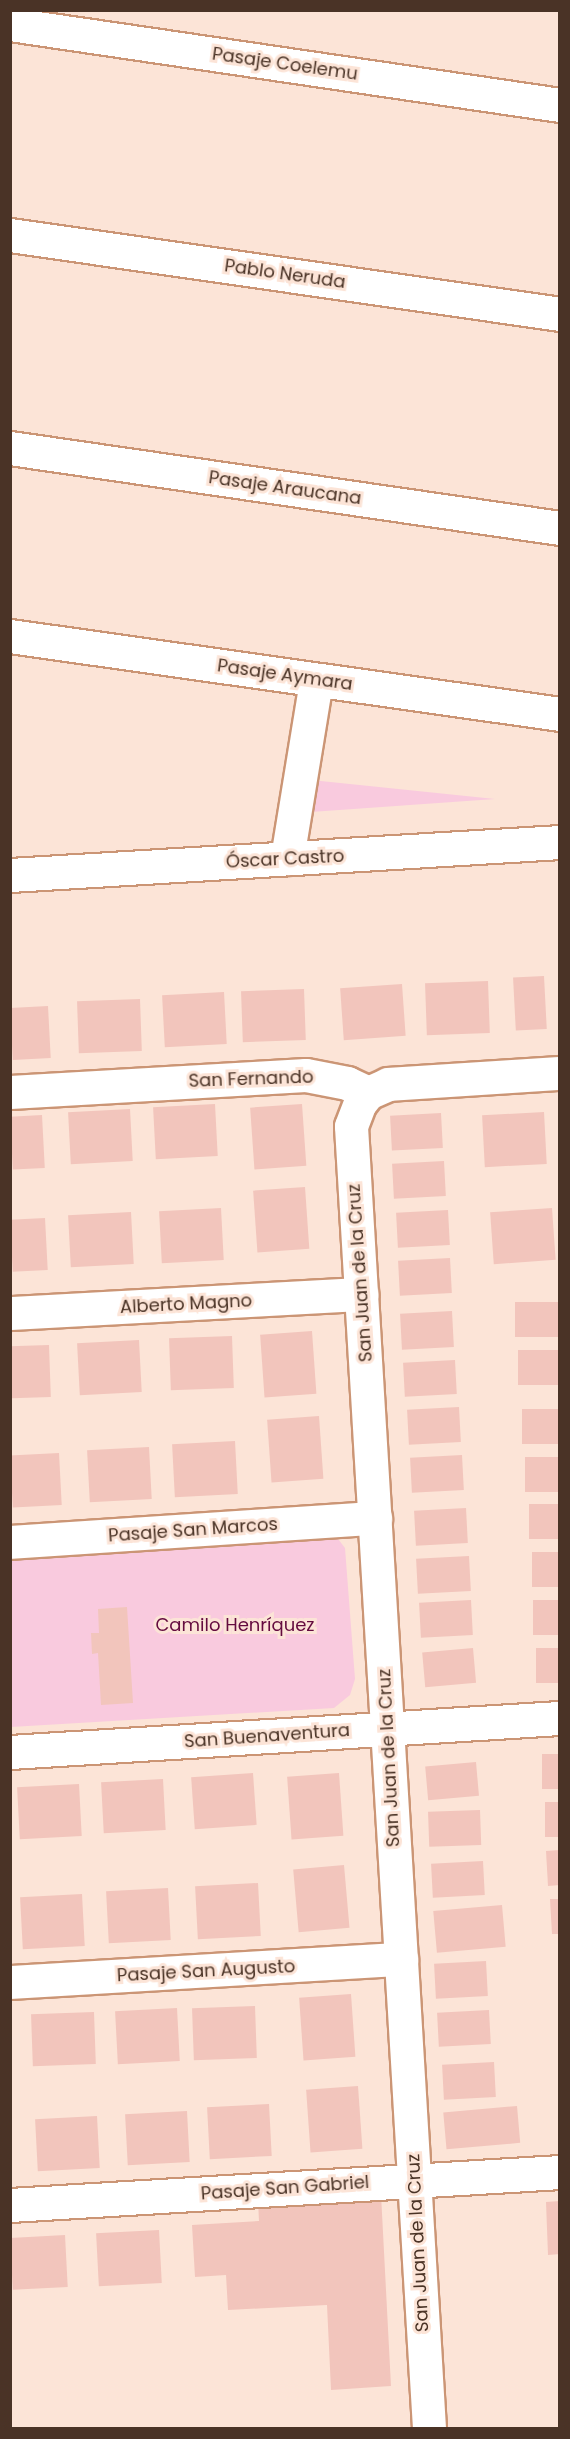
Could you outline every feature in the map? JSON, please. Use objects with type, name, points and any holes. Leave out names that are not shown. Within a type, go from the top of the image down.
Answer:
[{"type":"street","name":"Pasaje Coelemu","points":[[10,24],[560,105]]},
{"type":"street","name":"Pablo Neruda","points":[[10,235],[560,314]]},
{"type":"street","name":"Pasaje Araucana","points":[[10,448],[560,528]]},
{"type":"street","name":"Pasaje Aymara","points":[[10,636],[560,714]]},
{"type":"street","points":[[287,858],[316,680]]},
{"type":"street","name":"Óscar Castro","points":[[10,875],[560,842]]},
{"type":"street","points":[[368,1092],[388,1084],[560,1073]]},
{"type":"street","name":"San Fernando","points":[[10,1092],[306,1075],[348,1083],[368,1092]]},
{"type":"street","name":"San Juan de la Cruz","points":[[368,1092],[360,1103],[351,1126],[429,2428]]},
{"type":"street","name":"Alberto Magno","points":[[10,1313],[361,1294]]},
{"type":"street","name":"Pasaje San Marcos","points":[[10,1542],[375,1518]]},
{"type":"street","name":"San Buenaventura","points":[[10,1752],[560,1718]]},
{"type":"street","name":"Pasaje San Augusto","points":[[10,1982],[401,1959]]},
{"type":"street","name":"Pasaje San Gabriel","points":[[10,2205],[560,2172]]},
{"type":"green space","points":[[311,780],[495,799],[311,812]]},
{"type":"green space","name":"Camilo Henríquez","points":[[335,1535],[345,1548],[355,1679],[350,1695],[334,1708],[11,1727],[11,1551]]},
{"type":"building","points":[[544,976],[547,1029],[516,1031],[513,978]]},
{"type":"building","points":[[488,981],[490,1033],[427,1035],[425,983]]},
{"type":"building","points":[[402,984],[406,1036],[344,1040],[340,988]]},
{"type":"building","points":[[304,989],[306,1040],[243,1042],[241,991]]},
{"type":"building","points":[[224,992],[227,1044],[165,1047],[162,995]]},
{"type":"building","points":[[140,999],[142,1051],[79,1053],[77,1001]]},
{"type":"building","points":[[48,1006],[51,1058],[13,1060],[10,1008]]},
{"type":"building","points":[[215,1104],[218,1156],[156,1159],[153,1107]]},
{"type":"building","points":[[302,1104],[306,1166],[254,1169],[250,1108]]},
{"type":"building","points":[[130,1109],[133,1161],[71,1164],[68,1112]]},
{"type":"building","points":[[544,1112],[547,1164],[485,1167],[482,1115]]},
{"type":"building","points":[[441,1113],[443,1148],[392,1151],[390,1116]]},
{"type":"building","points":[[42,1115],[45,1168],[13,1170],[10,1117]]},
{"type":"building","points":[[444,1161],[446,1196],[394,1199],[392,1164]]},
{"type":"building","points":[[305,1187],[309,1249],[257,1252],[253,1191]]},
{"type":"building","points":[[221,1208],[224,1260],[162,1263],[159,1211]]},
{"type":"building","points":[[552,1208],[556,1260],[494,1264],[490,1212]]},
{"type":"building","points":[[448,1210],[450,1245],[398,1248],[396,1213]]},
{"type":"building","points":[[131,1212],[134,1264],[71,1267],[68,1215]]},
{"type":"building","points":[[45,1218],[48,1270],[13,1272],[10,1220]]},
{"type":"building","points":[[450,1258],[452,1293],[400,1296],[398,1261]]},
{"type":"building","points":[[515,1302],[560,1302],[560,1337],[515,1337]]},
{"type":"building","points":[[452,1311],[454,1347],[402,1350],[400,1314]]},
{"type":"building","points":[[312,1331],[316,1394],[265,1397],[260,1335]]},
{"type":"building","points":[[232,1336],[234,1388],[171,1390],[169,1338]]},
{"type":"building","points":[[139,1340],[142,1392],[80,1395],[77,1343]]},
{"type":"building","points":[[49,1345],[51,1397],[12,1398],[10,1346]]},
{"type":"building","points":[[518,1350],[560,1350],[560,1385],[518,1385]]},
{"type":"building","points":[[455,1360],[457,1394],[405,1397],[403,1363]]},
{"type":"building","points":[[459,1407],[461,1442],[409,1445],[407,1410]]},
{"type":"building","points":[[522,1409],[560,1409],[560,1444],[522,1444]]},
{"type":"building","points":[[319,1416],[323,1479],[272,1482],[267,1420]]},
{"type":"building","points":[[235,1441],[238,1494],[175,1497],[172,1444]]},
{"type":"building","points":[[149,1447],[152,1499],[90,1502],[87,1450]]},
{"type":"building","points":[[59,1453],[62,1505],[13,1507],[10,1456]]},
{"type":"building","points":[[462,1455],[464,1490],[412,1493],[410,1458]]},
{"type":"building","points":[[525,1457],[560,1457],[560,1492],[525,1492]]},
{"type":"building","points":[[529,1504],[560,1504],[560,1539],[529,1539]]},
{"type":"building","points":[[466,1508],[468,1543],[416,1546],[414,1511]]},
{"type":"building","points":[[532,1552],[560,1552],[560,1587],[532,1587]]},
{"type":"building","points":[[469,1556],[471,1591],[418,1594],[416,1559]]},
{"type":"building","points":[[471,1600],[473,1635],[421,1638],[419,1603]]},
{"type":"building","points":[[533,1600],[560,1600],[560,1635],[533,1635]]},
{"type":"building","points":[[127,1607],[133,1703],[101,1705],[98,1653],[92,1654],[91,1633],[99,1633],[98,1609]]},
{"type":"building","points":[[473,1648],[476,1683],[425,1687],[422,1652]]},
{"type":"building","points":[[536,1648],[560,1648],[560,1683],[536,1683]]},
{"type":"building","points":[[542,1754],[560,1754],[560,1789],[542,1789]]},
{"type":"building","points":[[476,1762],[479,1796],[428,1800],[425,1766]]},
{"type":"building","points":[[253,1773],[257,1825],[195,1829],[191,1777]]},
{"type":"building","points":[[339,1773],[343,1836],[292,1839],[287,1777]]},
{"type":"building","points":[[163,1779],[166,1830],[104,1833],[101,1782]]},
{"type":"building","points":[[79,1784],[82,1836],[20,1839],[17,1787]]},
{"type":"building","points":[[545,1802],[560,1802],[560,1837],[545,1837]]},
{"type":"building","points":[[480,1810],[481,1845],[429,1847],[428,1812]]},
{"type":"building","points":[[560,1850],[560,1885],[548,1886],[546,1851]]},
{"type":"building","points":[[483,1861],[485,1895],[433,1898],[431,1864]]},
{"type":"building","points":[[344,1865],[349,1928],[299,1932],[293,1869]]},
{"type":"building","points":[[258,1883],[261,1936],[198,1939],[195,1886]]},
{"type":"building","points":[[168,1888],[171,1940],[109,1943],[106,1891]]},
{"type":"building","points":[[82,1894],[85,1946],[23,1949],[20,1897]]},
{"type":"building","points":[[550,1899],[560,1899],[560,1934],[552,1934]]},
{"type":"building","points":[[502,1905],[506,1947],[437,1953],[433,1911]]},
{"type":"building","points":[[486,1961],[488,1996],[436,1999],[434,1964]]},
{"type":"building","points":[[351,1994],[355,2057],[304,2060],[299,1998]]},
{"type":"building","points":[[255,2006],[257,2058],[194,2060],[192,2008]]},
{"type":"building","points":[[177,2008],[180,2061],[118,2064],[115,2011]]},
{"type":"building","points":[[489,2010],[491,2044],[439,2047],[437,2013]]},
{"type":"building","points":[[94,2012],[96,2064],[33,2066],[31,2014]]},
{"type":"building","points":[[494,2062],[496,2097],[444,2100],[442,2065]]},
{"type":"building","points":[[358,2086],[362,2149],[311,2152],[306,2090]]},
{"type":"building","points":[[269,2104],[272,2156],[210,2159],[207,2107]]},
{"type":"building","points":[[517,2106],[520,2143],[447,2149],[443,2112]]},
{"type":"building","points":[[187,2111],[190,2162],[128,2165],[125,2114]]},
{"type":"building","points":[[97,2116],[100,2168],[38,2171],[35,2119]]},
{"type":"building","points":[[381,2194],[391,2386],[331,2390],[327,2305],[228,2310],[226,2275],[195,2277],[192,2225],[259,2221],[258,2201]]},
{"type":"building","points":[[560,2201],[560,2254],[548,2255],[546,2202]]},
{"type":"building","points":[[159,2230],[162,2283],[99,2286],[96,2233]]},
{"type":"building","points":[[65,2235],[68,2287],[13,2290],[10,2238]]}]
